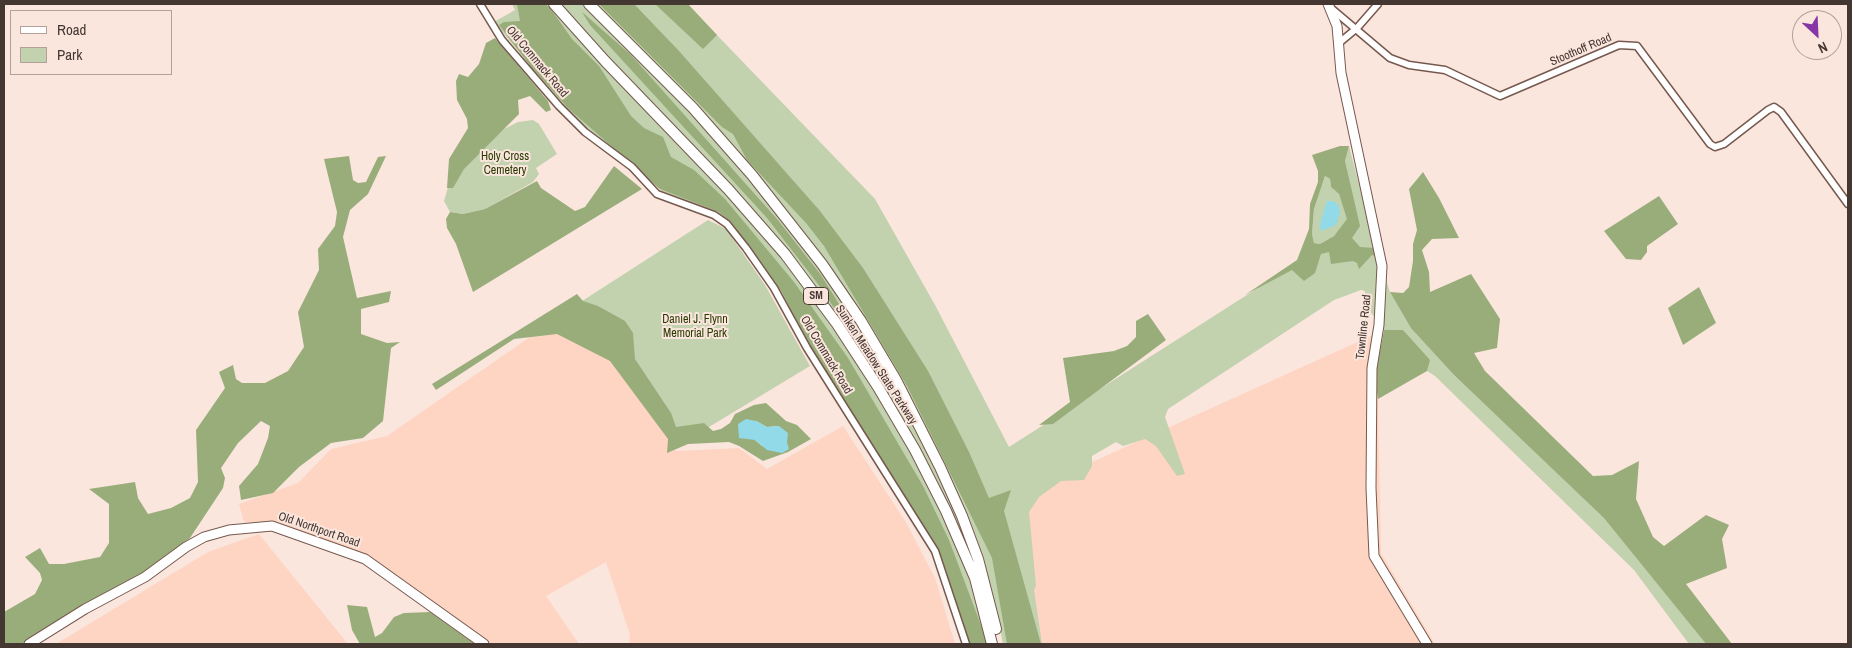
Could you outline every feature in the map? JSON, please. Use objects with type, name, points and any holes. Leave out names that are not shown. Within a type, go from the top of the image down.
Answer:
[{"type":"highway","name":"Sunken Meadow State Parkway","points":[[554,4],[605,61],[728,189],[785,254],[837,324],[883,395],[915,450],[946,511],[975,578],[992,644]]},
{"type":"highway","name":"Sunken Meadow State Parkway","points":[[588,4],[693,108],[752,175],[822,264],[861,321],[896,380],[940,467],[962,516],[988,592],[999,644]]},
{"type":"main road","name":"Townline Road","points":[[1330,6],[1339,43],[1341,73],[1382,266],[1379,325],[1372,368],[1371,488],[1374,556],[1427,644]]},
{"type":"main road","name":"Old Northport Road","points":[[29,644],[144,577],[204,538],[229,530],[272,526],[365,559],[484,644]]},
{"type":"street","name":"Old Commack Road","points":[[480,4],[502,40],[559,106],[585,132],[632,167],[658,194],[714,215],[727,224],[746,248],[774,288],[807,348],[935,551],[966,644]]},
{"type":"street","points":[[1339,43],[1357,28],[1378,4]]},
{"type":"street","name":"Stoothoff Road","points":[[1330,6],[1341,19],[1357,28],[1379,50],[1398,62],[1445,70],[1500,96],[1619,45],[1637,46],[1710,144],[1716,146],[1724,144],[1768,110],[1774,108],[1781,112],[1848,204]]},
{"type":"shaded area","points":[[579,303],[676,451],[739,448],[767,469],[843,426],[907,524],[935,578],[955,644],[629,644],[630,635],[606,562],[546,596],[579,644],[492,644],[408,583],[367,557],[286,526],[244,522],[239,504],[298,483],[331,449],[387,436]]},
{"type":"shaded area","points":[[1384,330],[1375,379],[1378,399],[1381,553],[1435,644],[1037,644],[995,506]]},
{"type":"shaded area","points":[[259,534],[348,644],[56,644],[208,552]]},
{"type":"green space","points":[[512,4],[551,4],[681,143],[793,269],[845,340],[893,416],[961,548],[990,644],[969,644],[938,554],[813,354],[766,272],[714,213],[662,191],[588,132],[494,22],[515,10]]},
{"type":"green space","points":[[517,4],[545,4],[550,8],[572,39],[599,66],[631,116],[644,128],[663,137],[671,157],[694,170],[725,199],[794,282],[848,358],[923,486],[949,540],[988,644],[970,644],[935,544],[809,346],[782,292],[731,222],[719,212],[660,189],[569,109],[531,67],[499,25],[504,22],[520,21]]},
{"type":"green space","points":[[559,4],[586,4],[682,100],[791,228],[866,336],[938,469],[976,563],[974,565],[951,512],[809,281]]},
{"type":"green space","points":[[594,4],[687,4],[875,199],[935,305],[1009,447],[1358,224],[1345,161],[1349,146],[1378,257],[1390,292],[1412,328],[1454,375],[1604,517],[1706,644],[1689,644],[1634,570],[1435,376],[1427,371],[1428,364],[1403,330],[1384,330],[1364,303],[1365,291],[1361,290],[1334,300],[1168,409],[1165,417],[1185,474],[1177,476],[1156,446],[1145,439],[1123,446],[1116,442],[1092,456],[1092,466],[1084,480],[1061,481],[1039,497],[1029,512],[1036,586],[1034,590],[1042,644],[1003,644],[998,619],[951,483],[826,264]]},
{"type":"green space","points":[[599,4],[634,4],[679,51],[820,211],[863,268],[928,371],[969,452],[989,498],[1011,490],[1004,511],[1041,644],[1007,644],[992,558],[907,386],[824,246],[806,223],[747,160],[733,134],[722,127]]},
{"type":"green space","points":[[655,4],[688,4],[717,35],[703,49]]},
{"type":"green space","points":[[582,12],[631,55],[777,219],[821,275],[891,388],[889,390],[818,284],[767,218],[590,25]]},
{"type":"green space","points":[[495,38],[548,101],[551,110],[546,112],[530,96],[518,100],[519,114],[464,169],[453,188],[447,188],[449,159],[468,128],[467,119],[457,100],[456,81],[459,74],[468,77],[479,64],[486,43]]},
{"type":"green space","name":"Holy Cross Cemetery","points":[[533,120],[539,124],[557,154],[536,168],[539,174],[533,182],[485,209],[463,214],[450,212],[444,201],[451,177],[504,129],[518,122]]},
{"type":"green space","points":[[1340,146],[1349,146],[1345,161],[1360,226],[1352,238],[1360,247],[1375,248],[1378,257],[1372,255],[1359,269],[1357,263],[1353,261],[1331,264],[1329,252],[1321,254],[1315,273],[1304,281],[1292,270],[1245,295],[1297,260],[1309,229],[1310,204],[1318,182],[1318,171],[1312,155]],"holes":[[[1325,176],[1330,179],[1331,187],[1339,194],[1347,219],[1334,236],[1320,244],[1314,243],[1312,234],[1314,209]]]},
{"type":"green space","points":[[349,156],[353,180],[358,183],[366,182],[378,157],[386,156],[368,194],[350,210],[343,237],[357,298],[391,291],[389,302],[361,309],[361,334],[387,343],[400,342],[391,348],[383,421],[363,438],[331,443],[299,467],[273,493],[241,500],[239,486],[258,464],[268,438],[270,426],[261,421],[238,443],[221,468],[225,478],[223,488],[190,538],[142,573],[78,608],[22,644],[4,644],[4,612],[35,594],[42,580],[40,573],[25,557],[40,548],[49,564],[64,564],[100,557],[109,543],[109,504],[89,489],[135,482],[138,498],[148,514],[171,508],[190,498],[198,482],[196,430],[225,388],[219,372],[233,365],[236,379],[242,383],[265,383],[288,371],[304,347],[298,312],[319,270],[318,249],[335,226],[337,212],[324,159]]},
{"type":"green space","points":[[614,166],[642,189],[473,292],[456,244],[447,228],[446,219],[450,212],[463,214],[485,209],[537,181],[541,188],[575,211],[585,207]]},
{"type":"green space","points":[[1423,172],[1439,198],[1459,238],[1432,239],[1422,250],[1429,272],[1430,292],[1471,274],[1500,319],[1497,348],[1474,353],[1485,371],[1593,476],[1612,475],[1639,461],[1636,499],[1653,537],[1664,546],[1706,515],[1729,525],[1722,539],[1727,568],[1686,584],[1732,644],[1706,644],[1604,518],[1454,375],[1411,328],[1390,292],[1403,293],[1409,287],[1413,261],[1413,244],[1417,230],[1409,189]]},
{"type":"green space","points":[[1325,176],[1330,179],[1331,187],[1339,194],[1348,219],[1334,236],[1320,244],[1314,243],[1312,234],[1314,209]]},
{"type":"green space","points":[[1659,196],[1678,224],[1647,246],[1647,252],[1641,260],[1626,259],[1604,231]]},
{"type":"green space","name":"Daniel J. Flynn Memorial Park","points":[[708,220],[726,229],[765,285],[810,366],[694,436],[674,440],[579,303]]},
{"type":"green space","points":[[1699,287],[1716,323],[1683,345],[1668,308]]},
{"type":"green space","points":[[577,294],[583,301],[598,306],[625,321],[633,333],[635,359],[671,413],[676,427],[704,423],[713,431],[721,429],[730,423],[735,414],[754,405],[766,403],[786,421],[797,425],[811,439],[788,452],[763,461],[729,442],[688,444],[667,453],[668,439],[610,361],[557,334],[514,339],[436,390],[432,384]],"holes":[[[756,421],[767,427],[779,426],[762,446],[755,440]]]},
{"type":"green space","points":[[1148,314],[1166,340],[1053,424],[1039,425],[1070,402],[1063,358],[1114,351],[1127,346],[1136,337],[1136,321]]},
{"type":"green space","points":[[1384,330],[1403,330],[1430,360],[1427,371],[1378,399],[1375,379]]},
{"type":"green space","points":[[347,605],[367,607],[375,637],[382,633],[394,617],[404,613],[430,612],[475,644],[360,644],[352,630]]},
{"type":"water","points":[[1327,201],[1333,201],[1339,206],[1340,213],[1336,225],[1321,231],[1320,224]]},
{"type":"water","points":[[746,419],[756,421],[767,427],[779,426],[788,433],[787,442],[789,449],[782,453],[767,450],[755,440],[739,438],[738,424]]}]
